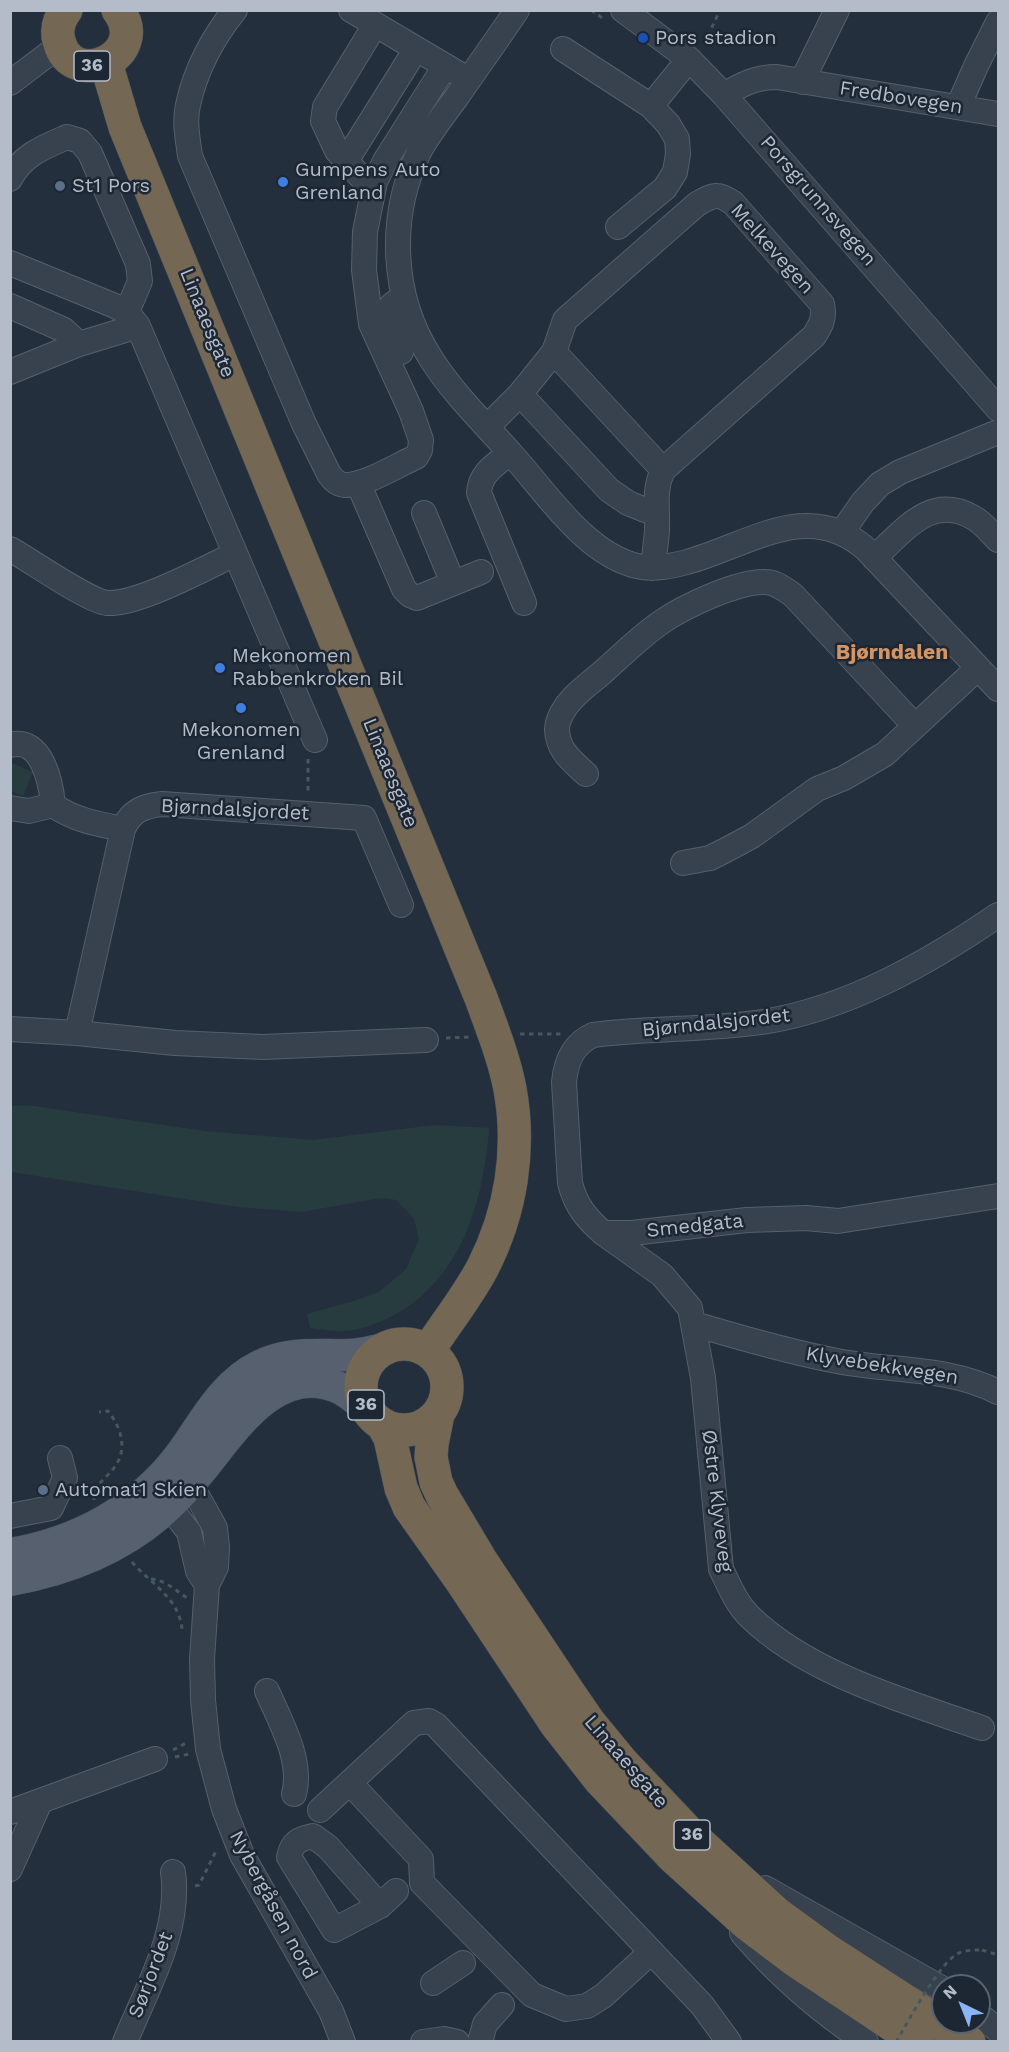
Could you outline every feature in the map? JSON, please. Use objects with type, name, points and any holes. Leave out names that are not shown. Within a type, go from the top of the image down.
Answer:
[{"type":"highway","name":"36","points":[[66,10],[59,24],[60,45],[65,54],[82,65],[93,66],[106,63],[120,51],[125,40],[126,29],[123,12]]},
{"type":"highway","name":"Linaaesgate","points":[[106,63],[125,127],[472,975],[500,1050],[509,1087],[514,1116],[515,1154],[502,1221],[483,1267],[428,1351],[440,1364],[447,1380],[446,1398],[438,1414],[432,1444],[431,1457],[436,1482],[482,1562],[589,1722],[706,1868],[747,1924],[796,1961],[918,2042]]},
{"type":"highway","points":[[385,1348],[406,1344],[428,1351]]},
{"type":"highway","name":"Linaaesgate","points":[[385,1348],[374,1357],[363,1375],[362,1395],[394,1453],[401,1488],[409,1507],[456,1573],[550,1716],[620,1804],[706,1868],[752,1892],[801,1932],[969,2042]]},
{"type":"highway","name":"36","points":[[375,1416],[394,1429],[406,1430],[423,1425],[438,1414]]},
{"type":"main road","points":[[10,1554],[47,1546],[79,1534],[128,1506],[173,1490],[222,1395],[238,1379],[261,1365],[284,1357],[354,1355],[385,1348]]},
{"type":"main road","points":[[10,1580],[58,1569],[89,1558],[137,1531],[243,1418],[274,1392],[288,1386],[323,1383],[338,1387],[375,1416]]},
{"type":"street","points":[[235,10],[216,36],[187,106],[186,130],[190,156],[304,424],[335,482],[343,485],[358,483],[416,457],[420,450],[421,440],[411,411],[371,324],[364,270],[365,232],[375,182],[385,161],[445,66]]},
{"type":"street","points":[[351,10],[469,80]]},
{"type":"street","points":[[517,10],[420,150],[404,194],[397,240],[403,298],[429,355],[447,382],[572,523],[595,545],[622,561],[653,568],[697,559],[791,526],[809,525],[842,531],[856,540],[992,681],[915,726],[885,754],[844,778],[817,789],[752,836],[710,858],[683,863]]},
{"type":"street","name":"Porsgrunnsvegen","points":[[623,10],[696,53],[724,95],[999,409]]},
{"type":"street","points":[[803,82],[837,10]]},
{"type":"street","points":[[958,107],[999,22]]},
{"type":"street","points":[[375,25],[325,107],[323,121],[337,151],[360,176],[375,182]]},
{"type":"street","points":[[10,83],[60,45]]},
{"type":"street","points":[[346,161],[416,49]]},
{"type":"street","points":[[563,49],[651,106],[668,124],[677,139],[678,154],[675,172],[665,188],[618,227]]},
{"type":"street","points":[[651,106],[696,53]]},
{"type":"street","name":"Fredbovegen","points":[[724,95],[741,84],[760,77],[777,77],[999,114]]},
{"type":"street","points":[[423,100],[445,114]]},
{"type":"street","points":[[10,179],[18,166],[37,150],[67,137],[80,141],[90,153],[138,264],[140,281],[132,319],[315,740]]},
{"type":"street","name":"Melkevegen","points":[[487,427],[520,394],[554,352],[565,320],[697,204],[713,195],[723,197],[733,203],[822,304],[825,314],[814,336],[663,470]]},
{"type":"street","points":[[10,263],[132,319]]},
{"type":"street","points":[[403,298],[391,305],[388,313],[389,323],[416,389],[411,411]]},
{"type":"street","points":[[10,306],[64,330],[79,344]]},
{"type":"street","points":[[10,372],[79,344],[132,319]]},
{"type":"street","points":[[554,352],[663,470],[655,494],[657,529],[653,568]]},
{"type":"street","points":[[520,394],[609,490],[628,503],[645,510],[656,509]]},
{"type":"street","points":[[842,531],[863,502],[880,484],[900,472],[999,432]]},
{"type":"street","points":[[510,453],[483,475],[478,493],[524,603]]},
{"type":"street","points":[[358,483],[404,589],[410,595],[417,598],[481,573]]},
{"type":"street","points":[[874,558],[922,515],[944,508],[957,509],[975,518],[999,540]]},
{"type":"street","points":[[424,513],[453,584]]},
{"type":"street","points":[[10,549],[88,597],[106,603],[142,597],[235,554]]},
{"type":"street","points":[[586,774],[562,752],[558,740],[557,728],[562,714],[572,699],[664,620],[699,601],[746,584],[766,581],[778,585],[793,595],[915,726]]},
{"type":"street","points":[[10,746],[15,744],[29,747],[41,760],[48,774],[53,805],[66,814],[92,823],[123,829],[77,1033]]},
{"type":"street","name":"Bjørndalsjordet","points":[[123,829],[128,818],[135,812],[146,806],[162,804],[364,818],[401,905]]},
{"type":"street","points":[[10,808],[29,811],[53,805]]},
{"type":"street","name":"Bjørndalsjordet","points":[[585,1039],[593,1035],[763,1022],[811,1012],[864,992],[915,966],[999,915]]},
{"type":"street","points":[[10,1029],[77,1033],[175,1044],[263,1047],[426,1040]]},
{"type":"street","points":[[585,1039],[578,1044],[569,1058],[564,1082],[570,1183],[580,1210],[603,1233]]},
{"type":"street","name":"Smedgata","points":[[603,1233],[632,1233],[747,1220],[806,1218],[838,1221],[999,1196]]},
{"type":"street","name":"Østre Klyveveg","points":[[603,1233],[662,1275],[690,1308],[704,1378],[721,1569],[733,1595],[748,1615],[793,1650],[871,1690],[982,1728]]},
{"type":"street","name":"Klyvebekkvegen","points":[[694,1324],[837,1362],[917,1369],[954,1375],[999,1392]]},
{"type":"street","points":[[10,1516],[51,1508],[65,1478],[60,1458]]},
{"type":"street","name":"Nybergåsen nord","points":[[173,1490],[189,1533],[198,1570],[207,1585],[199,1752],[242,1854],[331,2011],[344,2042]]},
{"type":"street","points":[[267,1691],[295,1766],[298,1781],[294,1794]]},
{"type":"street","points":[[320,1810],[414,1723],[429,1721],[436,1725],[702,2006],[729,2042]]},
{"type":"street","points":[[10,1812],[155,1759]]},
{"type":"street","points":[[350,1783],[421,1859],[422,1883],[532,1995],[566,2009],[587,2006],[603,1996],[650,1953]]},
{"type":"street","points":[[10,1869],[40,1802]]},
{"type":"street","points":[[706,1868],[788,1902],[931,1982]]},
{"type":"street","points":[[706,1868],[767,1962],[820,2010],[866,2042]]},
{"type":"street","name":"Sørjordet","points":[[124,2042],[167,1940],[174,1882]]},
{"type":"street","points":[[394,1899],[422,1883]]},
{"type":"street","points":[[433,1983],[463,1963]]},
{"type":"street","points":[[480,2042],[485,2024],[502,2005]]},
{"type":"street","points":[[423,2042],[444,2039],[457,2042]]},
{"type":"path","points":[[696,53],[720,10]]},
{"type":"path","points":[[309,814],[308,754],[315,740]]},
{"type":"path","points":[[518,1034],[568,1034],[585,1039]]},
{"type":"path","points":[[94,1504],[94,1491],[116,1466],[123,1449],[112,1417],[108,1411],[99,1412]]},
{"type":"path","points":[[128,1558],[158,1586],[175,1606],[181,1619],[183,1637]]},
{"type":"path","points":[[149,1578],[174,1588],[205,1614]]},
{"type":"path","points":[[155,1759],[199,1752],[187,1732]]},
{"type":"path","points":[[174,1882],[199,1885],[218,1848],[233,1831]]},
{"type":"path","points":[[896,2042],[926,1993],[953,1957],[967,1950],[982,1950],[999,1955]]},
{"type":"green space","points":[[12,763],[33,772],[23,796],[11,791]]},
{"type":"green space","points":[[27,1105],[205,1131],[313,1140],[435,1125],[489,1128],[482,1182],[475,1209],[453,1259],[437,1281],[417,1300],[388,1318],[362,1328],[334,1331],[310,1328],[307,1314],[379,1292],[406,1269],[419,1239],[414,1219],[396,1200],[380,1198],[302,1212],[237,1207],[11,1172],[11,1106]]},
{"type":"place","name":"Pors stadion","points":[[643,38]]},
{"type":"place","name":"Gumpens Auto Grenland","points":[[283,182]]},
{"type":"place","name":"St1 Pors","points":[[60,186]]},
{"type":"place","name":"Mekonomen Rabbenkroken Bil","points":[[220,668]]},
{"type":"place","name":"Mekonomen Grenland","points":[[241,708]]},
{"type":"place","name":"Automat1 Skien","points":[[43,1490]]},
{"type":"district","name":"Bjørndalen","points":[[892,653]]}]
